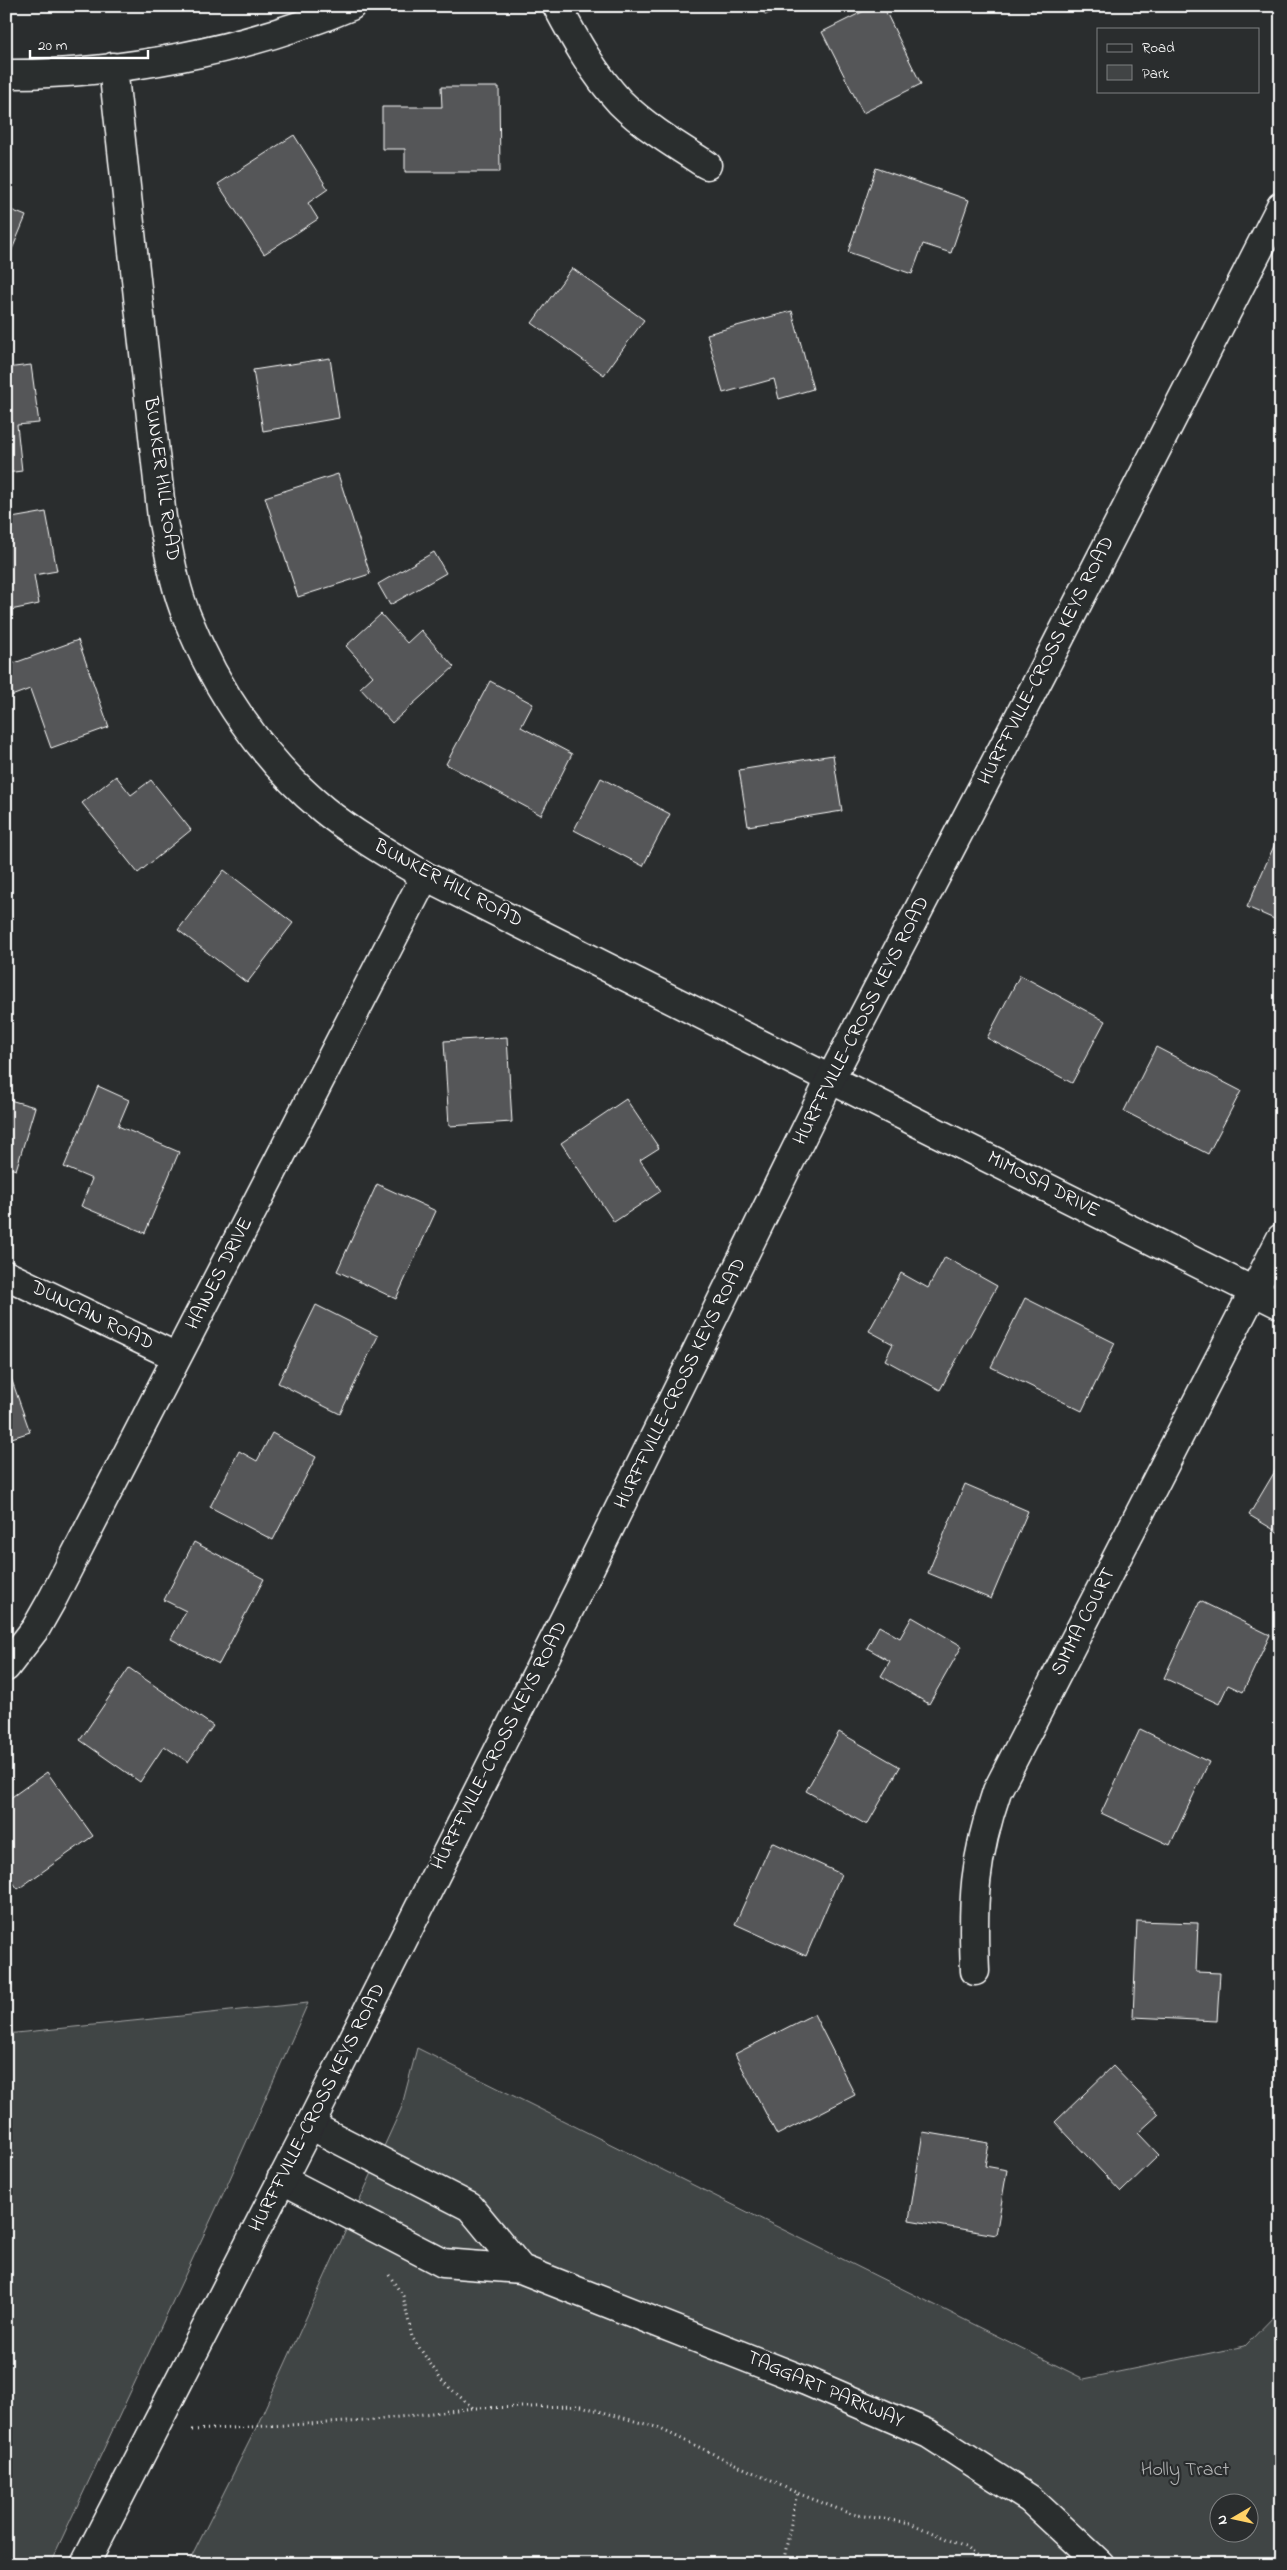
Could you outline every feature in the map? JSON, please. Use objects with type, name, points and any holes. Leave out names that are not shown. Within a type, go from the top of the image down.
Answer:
[{"type":"street","points":[[6,74],[50,73],[113,67],[184,55],[252,40],[351,6]]},
{"type":"street","points":[[558,6],[596,72],[621,102],[675,145],[707,165]]},
{"type":"street","name":"BUNKER HILL ROAD","points":[[113,67],[162,518],[173,570],[186,616],[208,661],[235,708],[263,747],[291,780],[324,810],[354,832],[425,876],[831,1078]]},
{"type":"street","name":"HURFFVILLE-CROSS KEYS ROAD","points":[[85,2564],[310,2125],[584,1580],[831,1078],[1041,676],[1281,206]]},
{"type":"street","name":"HAINES DRIVE","points":[[6,1667],[36,1628],[53,1598],[425,876]]},
{"type":"street","name":"MIMOSA DRIVE","points":[[831,1078],[1281,1305]]},
{"type":"street","points":[[1254,1291],[1281,1238]]},
{"type":"street","name":"DUNCAN ROAD","points":[[6,1274],[177,1357]]},
{"type":"street","name":"SIMMA COURT","points":[[976,1971],[973,1919],[975,1875],[983,1832],[996,1792],[1254,1291]]},
{"type":"street","name":"TAGGART PARKWAY","points":[[310,2125],[470,2207],[521,2269]]},
{"type":"street","name":"TAGGART PARKWAY","points":[[281,2179],[443,2263],[521,2269],[806,2381],[930,2434],[1030,2499],[1100,2564]]},
{"type":"path","points":[[384,2268],[403,2296],[412,2337],[442,2381],[474,2408]]},
{"type":"path","points":[[152,2431],[365,2421],[474,2408],[581,2406],[656,2427],[797,2493],[851,2514],[910,2523],[965,2547],[986,2564]]},
{"type":"path","points":[[783,2564],[797,2493]]},
{"type":"green space","points":[[308,2003],[229,2181],[50,2564],[6,2564],[6,2034]]},
{"type":"green space","name":"Holly Tract","points":[[417,2048],[1084,2379],[1245,2346],[1281,2309],[1281,2564],[188,2564],[256,2428],[401,2109]]},
{"type":"building","points":[[761,6],[786,6],[765,15]]},
{"type":"building","points":[[874,6],[883,6],[921,84],[863,113],[822,32]]},
{"type":"building","points":[[441,87],[499,87],[500,172],[405,172],[405,149],[382,149],[382,107],[442,107]]},
{"type":"building","points":[[294,135],[328,189],[308,203],[318,219],[264,254],[218,184]]},
{"type":"building","points":[[876,168],[969,200],[951,253],[923,244],[912,274],[848,252]]},
{"type":"building","points":[[6,208],[26,216],[6,264]]},
{"type":"building","points":[[572,268],[644,320],[604,375],[532,323]]},
{"type":"building","points":[[792,311],[813,389],[779,399],[774,379],[723,393],[707,334]]},
{"type":"building","points":[[330,358],[339,418],[263,431],[253,370]]},
{"type":"building","points":[[31,365],[39,423],[17,425],[22,471],[6,473],[6,368]]},
{"type":"building","points":[[338,474],[370,574],[298,597],[265,497]]},
{"type":"building","points":[[46,512],[57,571],[34,575],[39,604],[6,611],[6,519]]},
{"type":"building","points":[[434,552],[446,573],[390,605],[378,584]]},
{"type":"building","points":[[381,614],[407,643],[421,630],[454,667],[392,723],[360,688],[373,676],[346,646]]},
{"type":"building","points":[[78,640],[109,727],[51,748],[30,689],[6,698],[6,666]]},
{"type":"building","points":[[490,681],[533,704],[521,727],[572,754],[541,815],[446,764]]},
{"type":"building","points":[[833,755],[842,811],[748,826],[739,770]]},
{"type":"building","points":[[116,776],[131,795],[151,780],[191,830],[138,873],[82,803]]},
{"type":"building","points":[[601,778],[670,814],[643,866],[574,830]]},
{"type":"building","points":[[1281,830],[1281,922],[1247,907]]},
{"type":"building","points":[[224,870],[293,923],[247,983],[178,930]]},
{"type":"building","points":[[1020,975],[1105,1021],[1072,1083],[987,1038]]},
{"type":"building","points":[[507,1037],[512,1122],[449,1126],[444,1041]]},
{"type":"building","points":[[1156,1047],[1241,1091],[1208,1154],[1124,1111]]},
{"type":"building","points":[[98,1086],[129,1100],[118,1126],[179,1152],[145,1233],[81,1206],[92,1179],[64,1167]]},
{"type":"building","points":[[6,1099],[35,1107],[16,1170],[6,1167]]},
{"type":"building","points":[[626,1099],[659,1148],[640,1160],[661,1191],[614,1222],[561,1143]]},
{"type":"building","points":[[377,1184],[436,1211],[396,1299],[337,1271]]},
{"type":"building","points":[[945,1257],[997,1286],[940,1390],[885,1360],[893,1344],[869,1331],[901,1273],[928,1288]]},
{"type":"building","points":[[1025,1298],[1115,1343],[1082,1411],[991,1367]]},
{"type":"building","points":[[316,1305],[378,1336],[340,1414],[278,1383]]},
{"type":"building","points":[[10,1375],[30,1432],[6,1440],[6,1376]]},
{"type":"building","points":[[272,1433],[316,1457],[273,1540],[210,1507],[239,1451],[257,1461]]},
{"type":"building","points":[[1281,1461],[1281,1534],[1249,1515]]},
{"type":"building","points":[[965,1484],[1028,1511],[991,1599],[928,1573]]},
{"type":"building","points":[[194,1542],[264,1579],[219,1664],[171,1639],[186,1611],[164,1600]]},
{"type":"building","points":[[1200,1601],[1270,1635],[1243,1692],[1228,1685],[1219,1704],[1164,1678]]},
{"type":"building","points":[[912,1617],[962,1646],[929,1704],[881,1676],[890,1661],[867,1648],[879,1626],[900,1638]]},
{"type":"building","points":[[129,1668],[213,1726],[188,1762],[164,1746],[140,1782],[80,1740]]},
{"type":"building","points":[[1140,1729],[1209,1762],[1170,1845],[1101,1813]]},
{"type":"building","points":[[839,1732],[900,1767],[867,1825],[806,1791]]},
{"type":"building","points":[[47,1772],[93,1836],[18,1889],[6,1873],[6,1801]]},
{"type":"building","points":[[772,1842],[841,1874],[806,1956],[735,1924]]},
{"type":"building","points":[[1137,1921],[1198,1923],[1196,1972],[1220,1973],[1217,2021],[1133,2017]]},
{"type":"building","points":[[814,2014],[855,2095],[777,2135],[735,2054]]},
{"type":"building","points":[[1113,2066],[1159,2114],[1138,2133],[1159,2155],[1121,2192],[1055,2122]]},
{"type":"building","points":[[923,2132],[989,2143],[985,2166],[1007,2170],[996,2235],[909,2220]]}]
